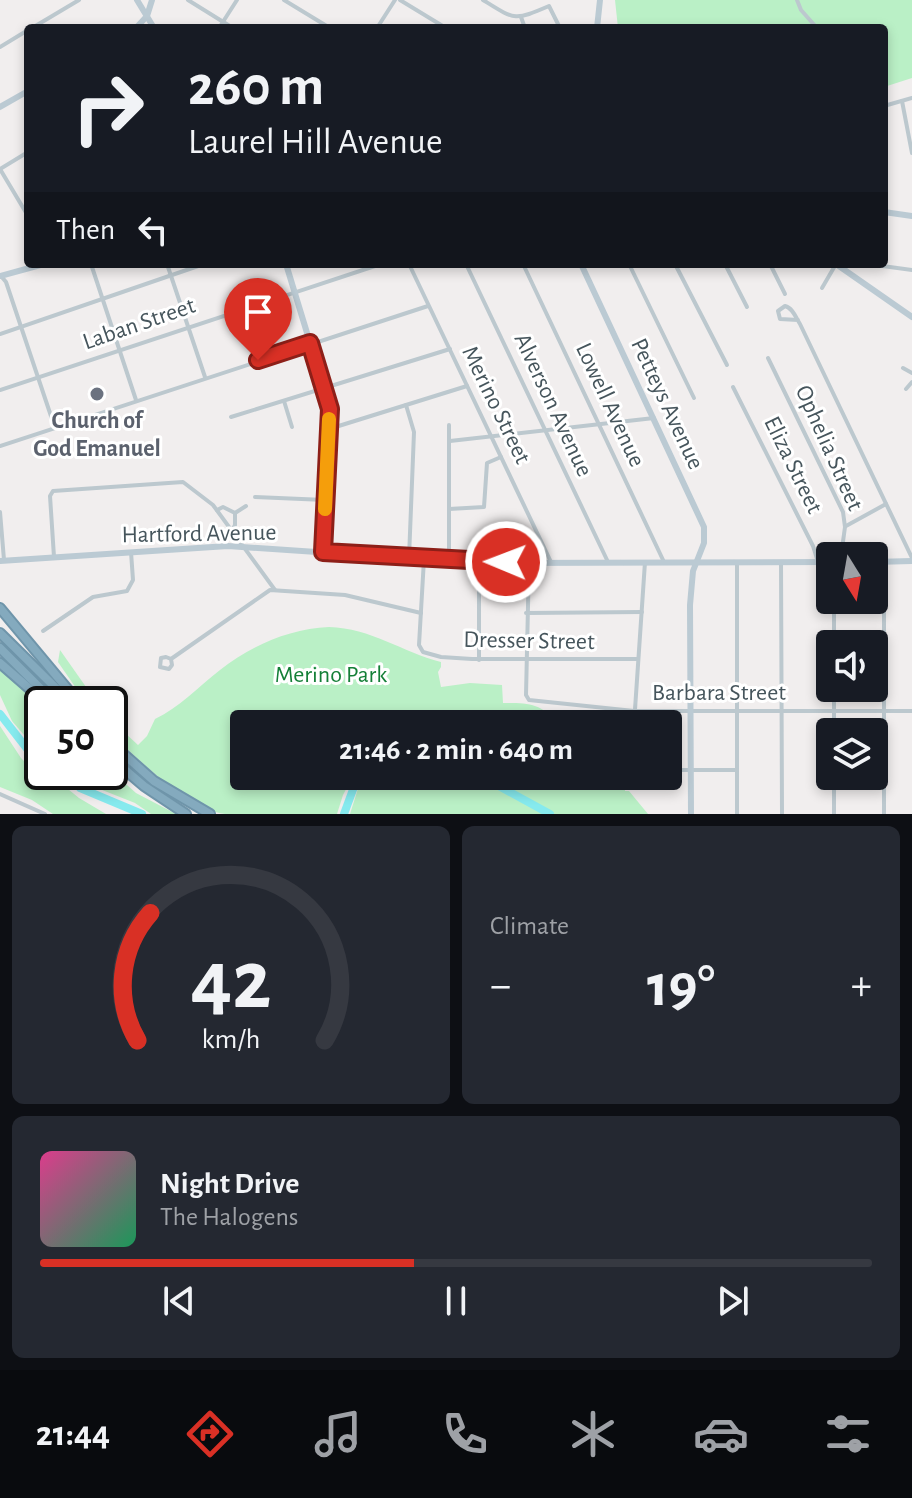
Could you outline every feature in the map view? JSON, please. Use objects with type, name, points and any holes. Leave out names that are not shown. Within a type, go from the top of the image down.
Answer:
[{"type":"highway","points":[[0,608],[65,686]]},
{"type":"highway","points":[[0,633],[54,686]]},
{"type":"highway","points":[[0,648],[38,686]]},
{"type":"highway","points":[[0,663],[26,686]]},
{"type":"highway","points":[[128,759],[168,790],[210,814]]},
{"type":"highway","points":[[128,773],[151,792],[186,814]]},
{"type":"main road","points":[[137,0],[150,0],[147,16],[140,24]]},
{"type":"main road","points":[[137,0],[152,24]]},
{"type":"main road","points":[[597,24],[600,0]]},
{"type":"main road","points":[[0,107],[24,93]]},
{"type":"main road","points":[[888,213],[912,216]]},
{"type":"main road","points":[[0,275],[28,268]]},
{"type":"main road","points":[[287,268],[329,405],[323,552]]},
{"type":"main road","name":"Petteys Avenue","points":[[583,268],[702,521],[704,538],[691,583],[690,605],[691,814]]},
{"type":"main road","points":[[842,268],[912,317]]},
{"type":"main road","name":"Hartford Avenue","points":[[2,561],[243,547],[479,563],[816,562]]},
{"type":"main road","points":[[888,561],[912,560]]},
{"type":"street","points":[[38,24],[79,0]]},
{"type":"street","points":[[188,0],[226,24]]},
{"type":"street","points":[[223,22],[237,0]]},
{"type":"street","points":[[284,0],[323,24]]},
{"type":"street","points":[[380,24],[398,0],[439,24]]},
{"type":"street","points":[[483,0],[510,16],[521,17],[549,6],[558,24]]},
{"type":"street","points":[[797,0],[813,24]]},
{"type":"street","points":[[521,17],[524,24]]},
{"type":"street","points":[[0,47],[24,33]]},
{"type":"street","points":[[888,105],[912,98]]},
{"type":"street","points":[[902,101],[912,149]]},
{"type":"street","points":[[24,154],[0,169],[24,209]]},
{"type":"street","points":[[888,267],[912,270]]},
{"type":"street","points":[[92,268],[136,400]]},
{"type":"street","points":[[168,268],[205,377]]},
{"type":"street","points":[[0,334],[192,268]]},
{"type":"street","name":"Laban Street","points":[[0,390],[368,268]]},
{"type":"street","name":"Merino Street","points":[[411,268],[551,562]]},
{"type":"street","name":"Alverson Avenue","points":[[468,268],[608,562]]},
{"type":"street","name":"Lowell Avenue","points":[[525,268],[665,562]]},
{"type":"street","points":[[631,268],[694,398]]},
{"type":"street","points":[[677,268],[727,365]]},
{"type":"street","points":[[727,268],[747,307]]},
{"type":"street","points":[[772,268],[785,294]]},
{"type":"street","points":[[822,288],[834,268]]},
{"type":"street","points":[[0,275],[6,281],[55,428]]},
{"type":"street","points":[[0,446],[428,306]]},
{"type":"street","points":[[798,320],[780,319],[778,311],[789,307],[798,320],[912,560]]},
{"type":"street","points":[[231,417],[450,349]]},
{"type":"street","name":"Ophelia Street","points":[[768,358],[843,512],[843,542]]},
{"type":"street","points":[[903,368],[912,373]]},
{"type":"street","points":[[906,389],[912,382]]},
{"type":"street","points":[[329,429],[467,386]]},
{"type":"street","name":"Eliza Street","points":[[733,387],[816,557]]},
{"type":"street","points":[[284,401],[292,427]]},
{"type":"street","points":[[406,405],[414,432],[409,558]]},
{"type":"street","points":[[450,441],[654,418]]},
{"type":"street","points":[[449,425],[449,561]]},
{"type":"street","points":[[449,509],[484,507],[487,463],[501,457]]},
{"type":"street","points":[[54,557],[50,496],[53,491],[183,482],[192,486],[217,510],[275,590]]},
{"type":"street","points":[[255,497],[325,500]]},
{"type":"street","points":[[845,527],[886,504]]},
{"type":"street","points":[[235,513],[246,506]]},
{"type":"street","points":[[217,510],[223,507],[235,513]]},
{"type":"street","points":[[0,512],[2,561]]},
{"type":"street","points":[[232,531],[235,513]]},
{"type":"street","points":[[43,631],[91,598],[127,591],[132,583],[131,552]]},
{"type":"street","points":[[171,659],[262,593],[275,590],[348,595],[421,613],[424,559]]},
{"type":"street","points":[[526,660],[529,562]]},
{"type":"street","points":[[634,710],[645,562]]},
{"type":"street","points":[[737,562],[737,814]]},
{"type":"street","points":[[781,562],[782,814]]},
{"type":"street","points":[[479,563],[479,660]]},
{"type":"street","points":[[526,613],[642,612]]},
{"type":"street","name":"Dresser Street","points":[[421,613],[421,651],[441,657],[479,660],[638,659]]},
{"type":"street","points":[[884,614],[884,814]]},
{"type":"street","name":"Barbara Street","points":[[526,660],[528,698],[626,710]]},
{"type":"street","points":[[834,702],[834,718]]},
{"type":"street","name":"Barbara Street","points":[[682,711],[912,711]]},
{"type":"street","points":[[682,770],[737,770]]},
{"type":"street","points":[[834,790],[834,814]]},
{"type":"street","points":[[0,794],[45,814]]},
{"type":"green space","points":[[615,0],[912,0],[912,78],[888,86],[888,24],[618,24]]},
{"type":"green space","name":"Merino Park","points":[[314,628],[359,631],[441,662],[438,672],[441,687],[470,683],[502,685],[503,703],[520,703],[542,710],[230,710],[230,790],[346,790],[337,814],[225,814],[211,810],[179,793],[128,750],[128,736],[138,745],[147,736],[155,719],[245,653],[285,635]]},
{"type":"green space","points":[[60,650],[85,686],[75,686],[58,662]]},
{"type":"green space","points":[[0,668],[24,689],[24,735],[12,721],[0,695]]},
{"type":"green space","points":[[0,726],[24,761],[24,790],[69,790],[106,814],[53,814],[32,800],[0,787]]},
{"type":"green space","points":[[128,786],[176,814],[151,814],[135,803],[102,790],[128,790]]},
{"type":"green space","points":[[358,790],[499,790],[543,814],[350,814]]},
{"type":"green space","points":[[507,790],[625,790],[648,814],[546,814]]},
{"type":"waterway","points":[[0,714],[24,745]]},
{"type":"waterway","points":[[85,790],[142,814]]},
{"type":"waterway","points":[[344,814],[353,790]]},
{"type":"waterway","points":[[506,790],[550,814]]},
{"type":"slow traffic","points":[[325,509],[329,419]]},
{"type":"place","name":"Church of God Emanuel","points":[[97,394]]},
{"type":"route","points":[[258,360],[310,343],[330,409],[323,552],[479,563],[506,562]]}]
